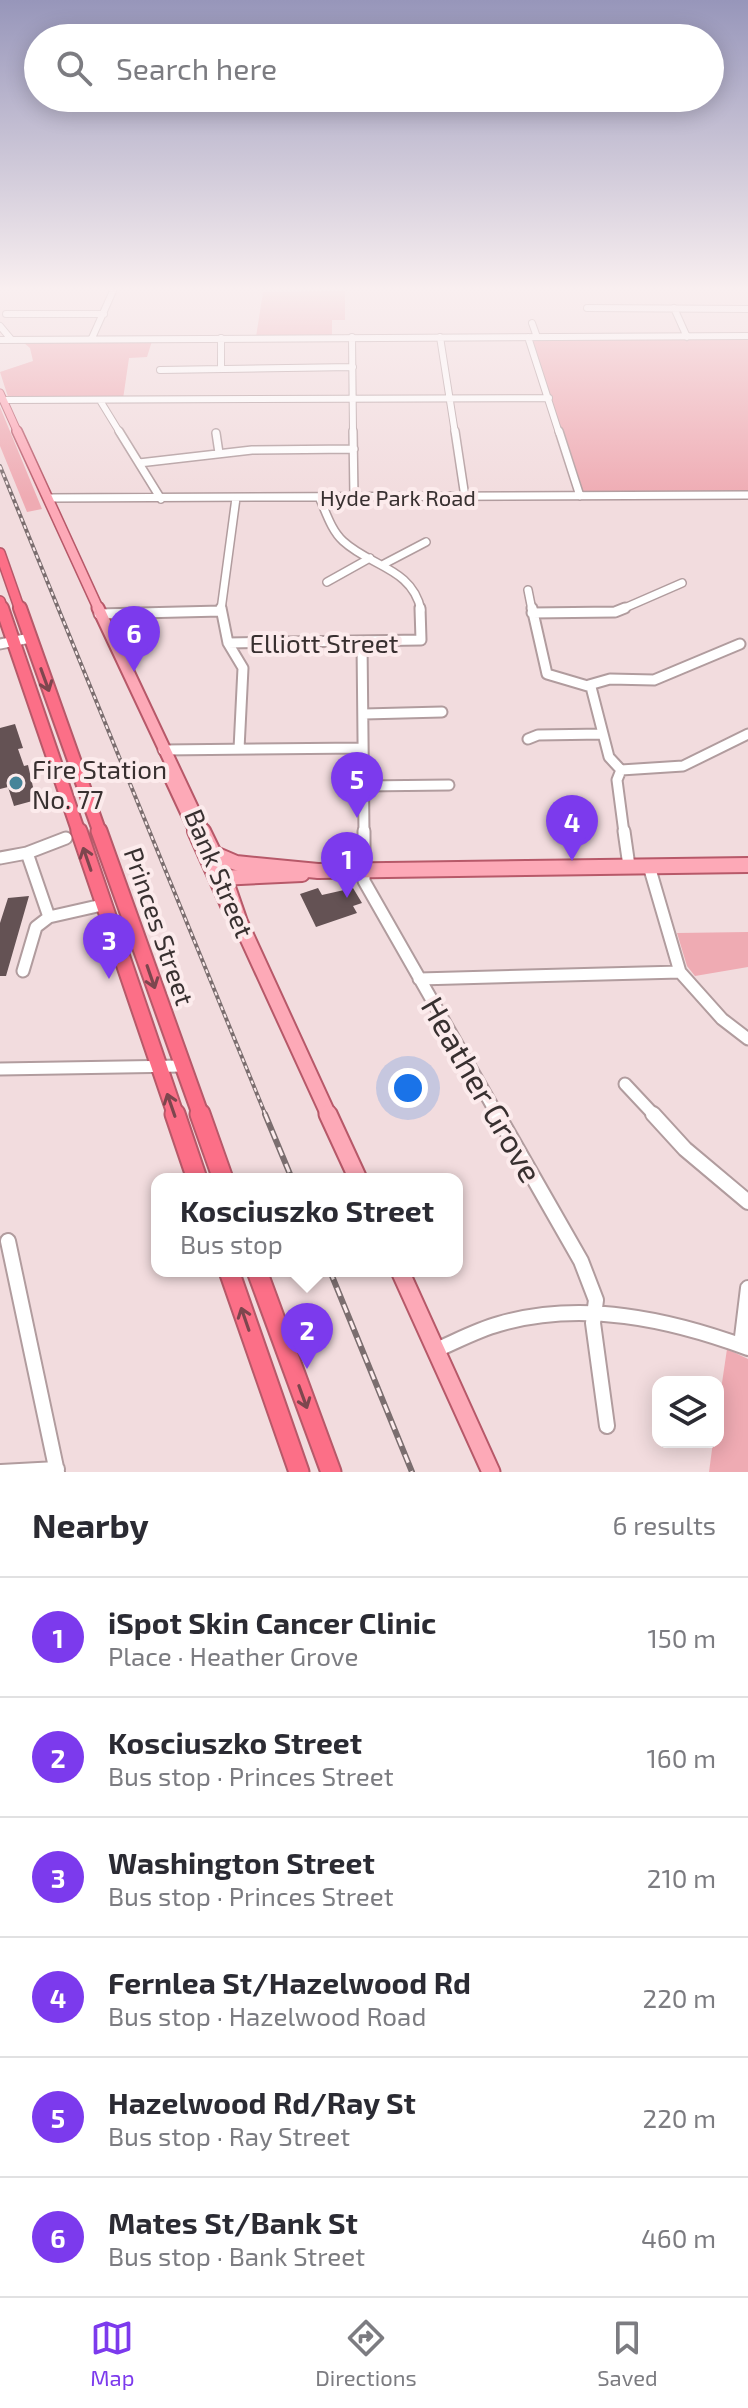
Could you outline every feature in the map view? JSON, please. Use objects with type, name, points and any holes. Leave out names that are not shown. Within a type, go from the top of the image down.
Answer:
[{"type":"highway","name":"Princes Street","points":[[0,553],[221,1173]]},
{"type":"highway","name":"Princes Street","points":[[0,601],[7,643],[195,1173]]},
{"type":"highway","points":[[231,1277],[299,1472]]},
{"type":"highway","points":[[259,1277],[331,1472]]},
{"type":"main road","name":"Bank Street","points":[[2,397],[99,614],[214,853],[240,922],[355,1173]]},
{"type":"main road","points":[[163,750],[182,808],[221,875]]},
{"type":"main road","points":[[214,853],[236,863],[318,871]]},
{"type":"main road","points":[[221,875],[236,863]]},
{"type":"main road","points":[[221,875],[748,865]]},
{"type":"main road","points":[[403,1277],[491,1472]]},
{"type":"street","points":[[221,360],[221,369]]},
{"type":"street","points":[[353,360],[354,497]]},
{"type":"street","points":[[444,360],[465,497]]},
{"type":"street","points":[[536,360],[580,496]]},
{"type":"street","points":[[160,370],[353,367]]},
{"type":"street","points":[[2,397],[101,402],[549,398]]},
{"type":"street","points":[[101,402],[161,499]]},
{"type":"street","points":[[216,433],[219,453]]},
{"type":"street","points":[[139,463],[219,453],[354,449]]},
{"type":"street","name":"Hyde Park Road","points":[[48,498],[748,495]]},
{"type":"street","name":"Elliott Street","points":[[228,643],[421,640],[424,634],[420,599],[414,587],[384,564],[342,540],[319,497]]},
{"type":"street","points":[[236,498],[221,611],[228,643],[243,668],[239,749]]},
{"type":"street","points":[[384,564],[426,542]]},
{"type":"street","points":[[327,582],[370,558]]},
{"type":"street","points":[[532,613],[615,612],[682,583]]},
{"type":"street","points":[[528,590],[547,674],[589,685],[610,679],[654,680],[740,644]]},
{"type":"street","points":[[99,614],[221,611]]},
{"type":"street","points":[[7,643],[30,638]]},
{"type":"street","points":[[362,642],[365,871]]},
{"type":"street","points":[[589,685],[609,757],[621,770]]},
{"type":"street","points":[[364,714],[442,712]]},
{"type":"street","points":[[528,739],[538,735],[603,734]]},
{"type":"street","points":[[621,770],[683,766],[748,734]]},
{"type":"street","points":[[163,750],[363,748]]},
{"type":"street","points":[[621,770],[617,780],[629,866]]},
{"type":"street","points":[[364,786],[449,785]]},
{"type":"street","points":[[0,858],[27,853],[66,838]]},
{"type":"street","points":[[27,853],[49,917]]},
{"type":"street","points":[[649,866],[680,972],[722,1019],[748,1039]]},
{"type":"street","name":"Heather Grove","points":[[365,871],[367,886],[581,1261],[593,1289],[596,1311],[593,1323],[607,1426]]},
{"type":"street","points":[[23,971],[36,927],[49,917],[102,905]]},
{"type":"street","points":[[419,979],[680,972]]},
{"type":"street","points":[[0,1069],[182,1066]]},
{"type":"street","points":[[625,1084],[685,1149],[748,1202]]},
{"type":"street","points":[[1,1472],[57,1471],[8,1241]]},
{"type":"street","points":[[436,1350],[504,1322],[596,1311],[640,1315],[698,1329],[744,1347],[748,1288]]},
{"type":"shaded area","points":[[129,360],[123,399],[9,400],[0,372],[33,361]]},
{"type":"shaded area","points":[[538,360],[748,360],[748,494],[581,496]]},
{"type":"shaded area","points":[[0,407],[42,509],[27,512],[0,446]]},
{"type":"shaded area","points":[[748,932],[748,967],[695,976],[687,966],[677,933]]},
{"type":"shaded area","points":[[727,1349],[748,1359],[748,1472],[709,1472],[712,1448],[724,1448],[723,1376]]},
{"type":"building","name":"Fire Station No. 77","points":[[15,724],[23,748],[18,749],[24,766],[28,765],[36,800],[14,806],[8,787],[0,789],[0,728]]},
{"type":"building","points":[[318,888],[322,895],[353,888],[362,903],[353,906],[357,913],[316,927],[300,894]]},
{"type":"building","points":[[29,896],[6,976],[0,976],[0,923],[8,898]]},
{"type":"railway","points":[[0,466],[266,1116]]},
{"type":"railway","points":[[265,1114],[290,1173]]},
{"type":"railway","points":[[332,1277],[412,1472]]},
{"type":"place","name":"Mates St/Bank St","points":[[134,672]]},
{"type":"place","name":"Fire Station No. 77","points":[[16,783]]},
{"type":"place","name":"Hazelwood Rd/Ray St","points":[[357,818]]},
{"type":"place","name":"Fernlea St/Hazelwood Rd","points":[[572,861]]},
{"type":"place","name":"iSpot Skin Cancer Clinic","points":[[347,898]]},
{"type":"place","name":"Washington Street","points":[[109,979]]},
{"type":"place","name":"Kosciuszko Street","points":[[307,1369]]}]
